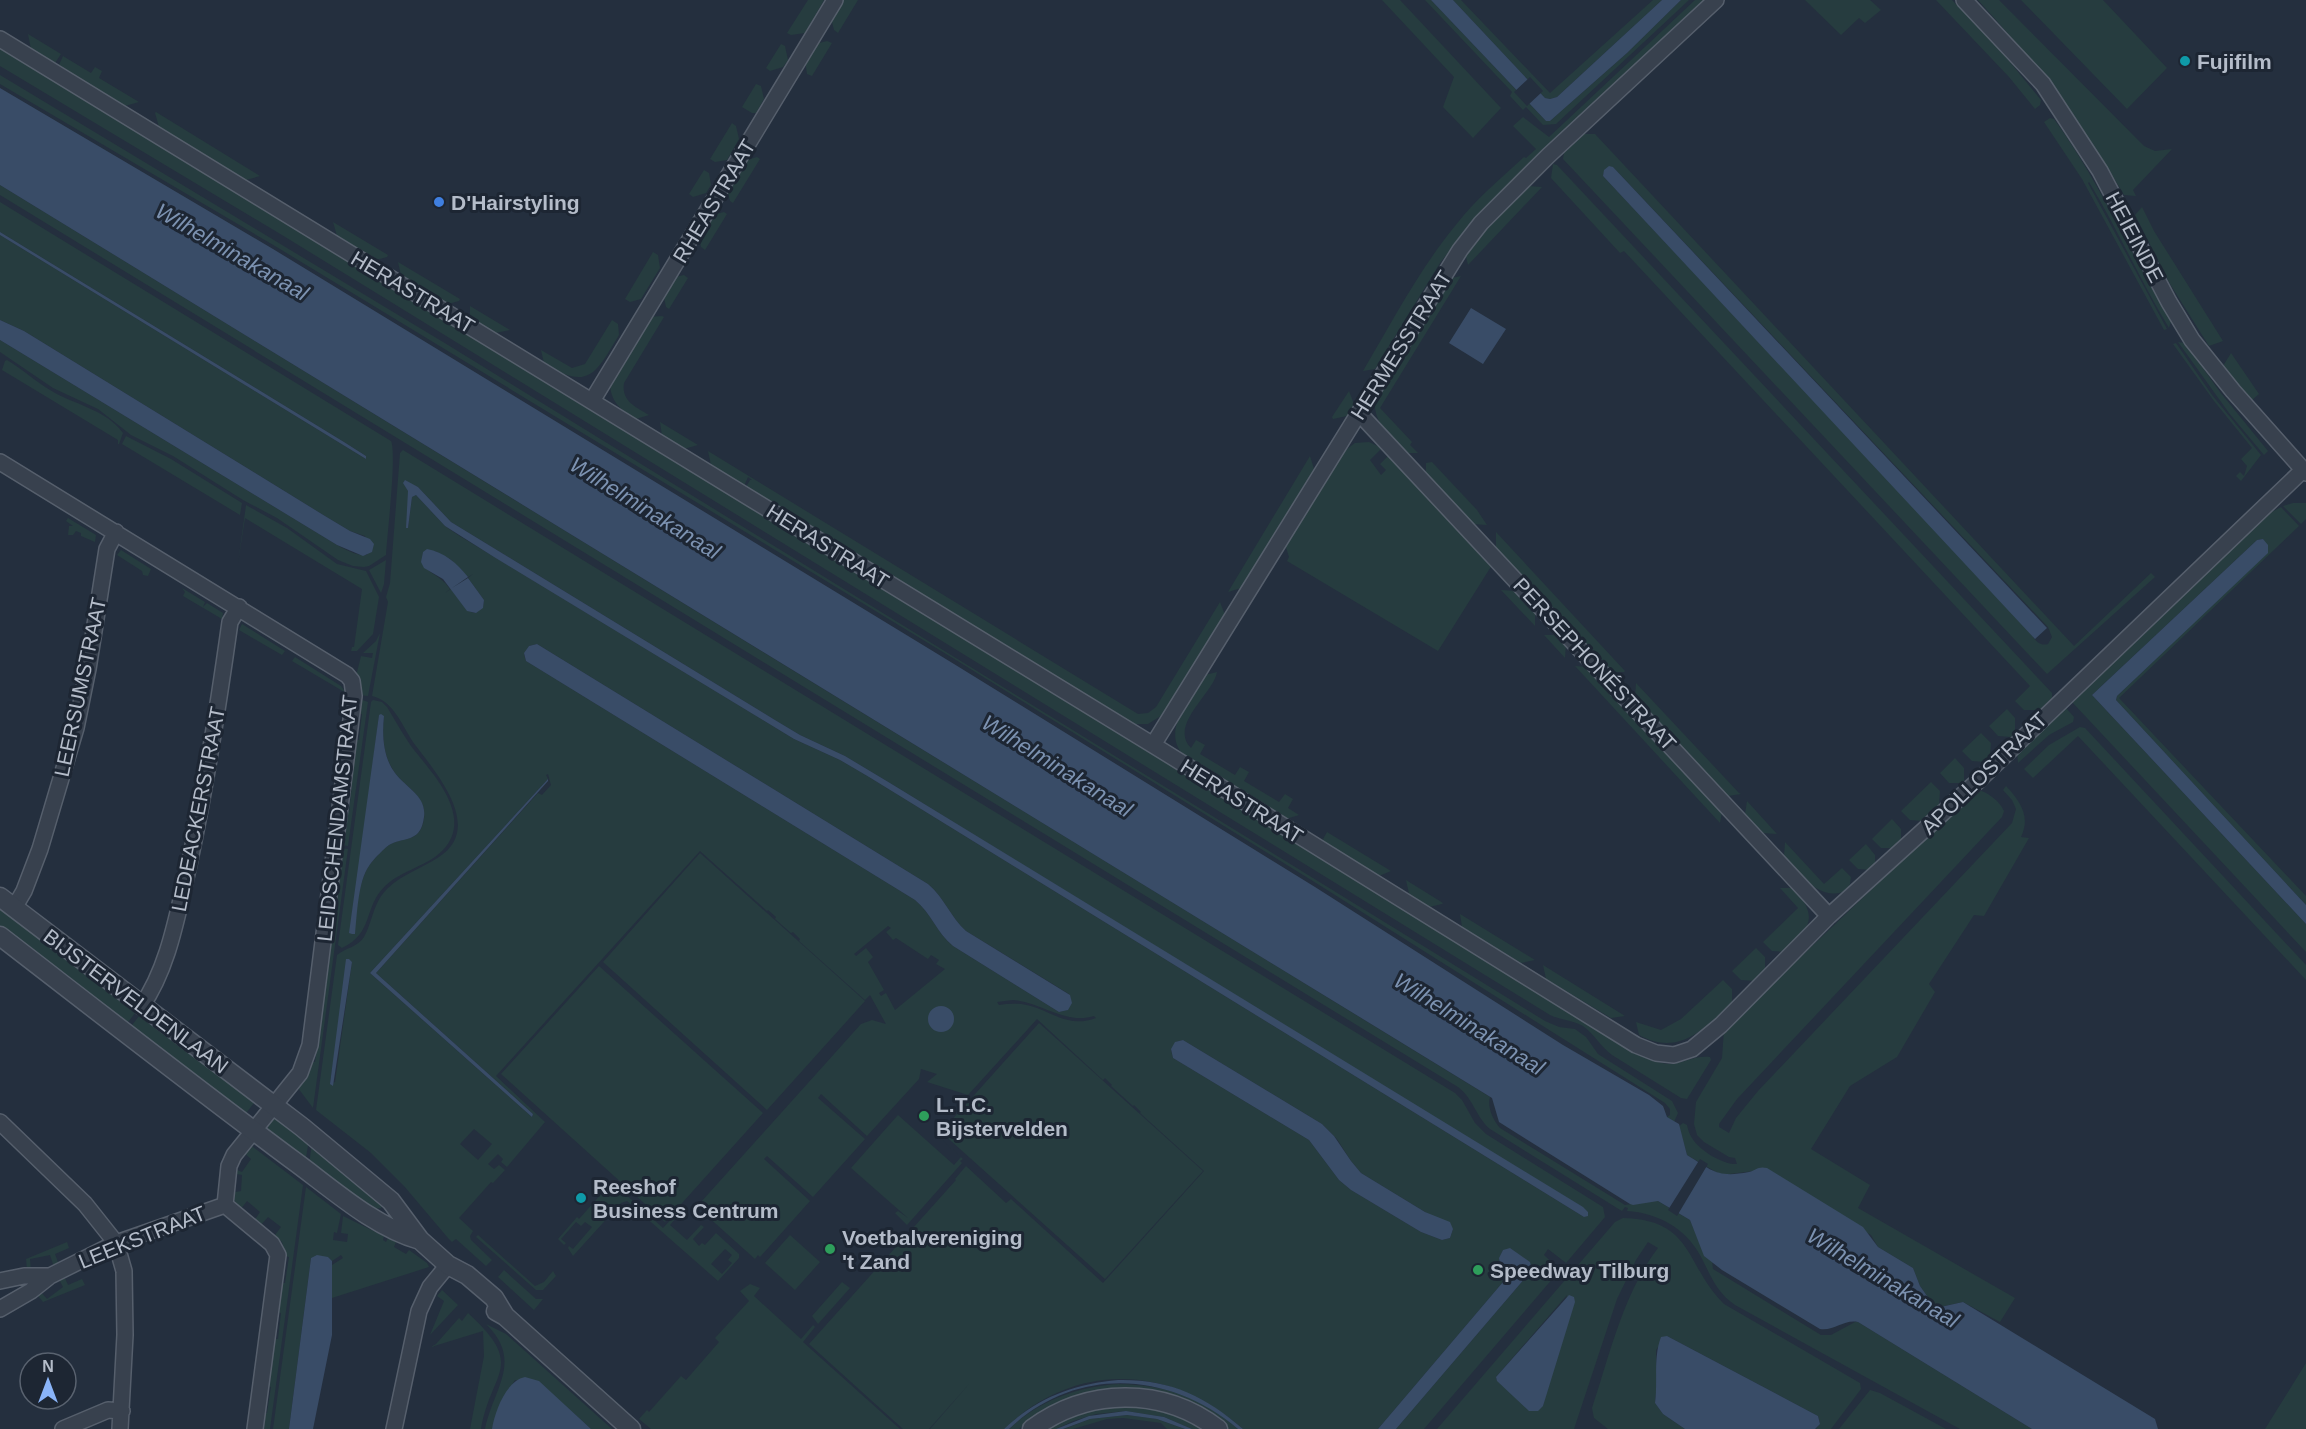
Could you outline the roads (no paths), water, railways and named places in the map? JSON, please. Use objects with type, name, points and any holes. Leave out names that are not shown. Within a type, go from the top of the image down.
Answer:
[{"type":"street","name":"RHEASTRAAT","points":[[592,401],[835,0]]},
{"type":"street","name":"HERMESSTRAAT","points":[[1153,745],[1460,250],[1481,223],[1548,156],[1716,0]]},
{"type":"street","name":"HEIEINDE","points":[[1964,0],[2043,84],[2100,171],[2169,302],[2192,340],[2304,472]]},
{"type":"street","name":"HERASTRAAT","points":[[0,39],[1153,745],[1626,1039],[1656,1053]]},
{"type":"street","name":"PERSEPHONÉSTRAAT","points":[[1359,413],[1829,916]]},
{"type":"street","name":"LEIDSCHENDAMSTRAAT","points":[[0,462],[239,607],[347,675],[352,681],[354,696],[310,1046],[300,1073],[272,1106]]},
{"type":"street","name":"APOLLOSTRAAT","points":[[1656,1053],[1674,1054],[1692,1049],[1721,1024],[1829,916],[1979,780],[2304,472]]},
{"type":"street","name":"LEERSUMSTRAAT","points":[[7,902],[24,891],[40,849],[76,728],[107,549],[116,532]]},
{"type":"street","name":"LEDEACKERSTRAAT","points":[[141,1006],[152,992],[159,974],[179,908],[211,759],[230,622],[239,607]]},
{"type":"street","name":"BIJSTERVELDENLAAN","points":[[7,902],[394,1203],[420,1240],[448,1265],[466,1288],[486,1306],[505,1316],[631,1429]]},
{"type":"street","name":"BIJSTERVELDENLAAN","points":[[0,936],[252,1130],[382,1224],[420,1240]]},
{"type":"street","points":[[252,1130],[272,1106]]},
{"type":"street","points":[[1,1125],[85,1204],[116,1243],[124,1271],[125,1335],[120,1429]]},
{"type":"street","name":"LEEKSTRAAT","points":[[0,1309],[31,1291],[50,1276],[116,1243],[225,1205],[229,1166],[252,1130]]},
{"type":"street","points":[[225,1205],[272,1244],[278,1255],[255,1429]]},
{"type":"street","points":[[394,1429],[419,1311],[430,1287],[448,1265]]},
{"type":"street","name":"LEEKSTRAAT","points":[[0,1281],[24,1276],[50,1276]]},
{"type":"street","points":[[1032,1429],[1064,1409],[1086,1401],[1112,1397],[1138,1397],[1161,1401],[1207,1420],[1218,1429]]},
{"type":"street","points":[[63,1429],[108,1410],[122,1411]]},
{"type":"water","points":[[1431,0],[1453,0],[1545,98],[1550,99],[1557,97],[1662,0],[1681,0],[1627,53],[1550,121],[1546,121]]},
{"type":"water","name":"Wilhelminakanaal","points":[[0,88],[273,249],[954,664],[1315,887],[1563,1045],[1649,1095],[1663,1106],[1667,1117],[1679,1124],[1687,1155],[1703,1165],[1716,1172],[1729,1174],[1767,1168],[1863,1227],[1878,1247],[1913,1268],[1932,1306],[1936,1308],[1963,1302],[2155,1419],[2158,1429],[2032,1429],[1858,1322],[1848,1322],[1820,1329],[1722,1270],[1704,1256],[1690,1220],[1658,1201],[1630,1204],[1499,1122],[1492,1098],[0,185]]},
{"type":"water","points":[[1609,166],[1613,167],[2047,628],[2035,639],[1603,176],[1604,170]]},
{"type":"water","points":[[0,232],[344,442],[366,456],[366,459],[0,235]]},
{"type":"water","points":[[1471,308],[1506,329],[1483,364],[1449,343]]},
{"type":"water","points":[[0,320],[24,331],[350,531],[370,539],[374,544],[372,552],[363,556],[337,545],[0,340]]},
{"type":"water","points":[[405,480],[418,487],[451,522],[800,735],[845,756],[890,783],[1583,1207],[1588,1212],[1588,1216],[1584,1217],[869,777],[840,760],[794,739],[494,557],[445,526],[416,495],[412,497],[408,528],[406,528],[408,491],[403,483]]},
{"type":"water","points":[[2263,539],[2268,545],[2268,553],[2117,696],[2116,700],[2306,905],[2306,924],[2092,695],[2257,540]]},
{"type":"water","points":[[427,549],[445,555],[459,567],[468,577],[452,588],[468,578],[484,600],[483,608],[476,613],[467,611],[443,579],[424,568],[421,562],[423,552]]},
{"type":"water","points":[[537,644],[928,884],[966,931],[1070,995],[1072,1003],[1068,1010],[1059,1012],[953,946],[915,900],[526,661],[524,653],[529,646]]},
{"type":"water","points":[[379,715],[384,716],[383,739],[388,760],[395,773],[419,798],[424,817],[420,831],[416,835],[389,845],[365,872],[360,889],[355,934],[352,934],[349,933]]},
{"type":"water","points":[[548,779],[376,973],[533,1114],[532,1117],[370,973]]},
{"type":"water","points":[[346,959],[352,962],[333,1086],[330,1084]]},
{"type":"water","points":[[941,1006],[950,1010],[954,1019],[950,1028],[941,1032],[932,1028],[928,1019],[932,1010]]},
{"type":"water","points":[[1183,1040],[1322,1124],[1334,1136],[1361,1173],[1425,1212],[1450,1222],[1453,1229],[1450,1238],[1442,1240],[1421,1232],[1351,1190],[1339,1180],[1309,1140],[1173,1058],[1171,1049],[1175,1042]]},
{"type":"water","points":[[1510,1248],[1530,1262],[1532,1270],[1396,1429],[1378,1429],[1503,1282],[1499,1258],[1503,1250]]},
{"type":"water","points":[[317,1255],[328,1257],[332,1261],[332,1335],[313,1429],[289,1429],[311,1258]]},
{"type":"water","points":[[1569,1295],[1574,1297],[1575,1302],[1543,1406],[1538,1411],[1529,1411],[1497,1381],[1496,1377]]},
{"type":"water","points":[[1667,1336],[1818,1416],[1820,1424],[1815,1429],[1685,1429],[1663,1414],[1655,1403],[1657,1353],[1661,1337]]},
{"type":"water","points":[[525,1377],[539,1381],[591,1429],[492,1429],[507,1390],[512,1384]]},
{"type":"water","points":[[1118,1380],[1154,1383],[1186,1392],[1215,1407],[1243,1429],[1238,1429],[1211,1410],[1183,1396],[1153,1387],[1123,1383],[1093,1386],[1063,1394],[1035,1408],[1009,1429],[1004,1429],[1029,1409],[1056,1394],[1086,1385]]},
{"type":"water","points":[[1126,1411],[1164,1417],[1192,1429],[1185,1429],[1157,1419],[1127,1415],[1090,1419],[1063,1429],[1056,1429],[1089,1416]]},
{"type":"place","name":"Fujifilm","points":[[2185,61]]},
{"type":"place","name":"D'Hairstyling","points":[[439,202]]},
{"type":"place","name":"L.T.C. Bijstervelden","points":[[924,1116]]},
{"type":"place","name":"Reeshof Business Centrum","points":[[581,1198]]},
{"type":"place","name":"Voetbalvereniging 't Zand","points":[[830,1249]]},
{"type":"place","name":"Speedway Tilburg","points":[[1478,1270]]}]
